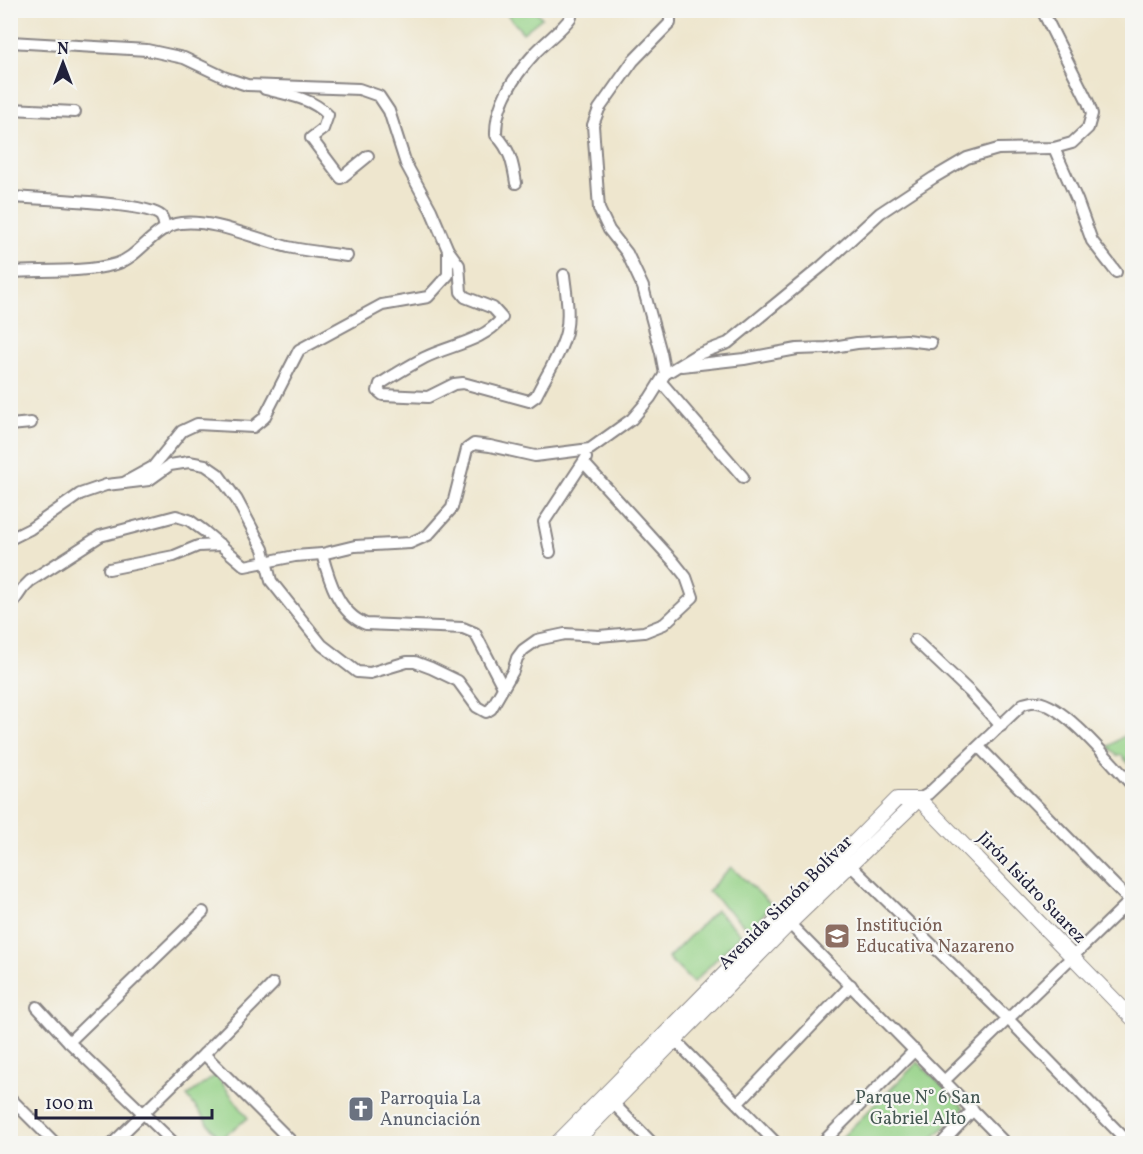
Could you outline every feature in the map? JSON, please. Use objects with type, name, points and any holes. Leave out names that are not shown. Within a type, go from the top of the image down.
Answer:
[{"type":"street","points":[[516,183],[506,145],[496,135],[499,109],[510,86],[532,56],[564,26],[571,16],[570,10]]},
{"type":"street","points":[[670,10],[670,23],[633,61],[599,109],[593,125],[599,209],[609,230],[627,253],[643,287],[661,353],[663,378],[743,477]]},
{"type":"street","points":[[10,607],[30,580],[100,536],[176,516],[189,520],[245,566],[295,556],[322,554],[355,546],[410,543],[428,535],[452,508],[466,449],[474,444],[535,456],[590,449],[632,418],[663,378],[676,367],[728,343],[822,266],[880,213],[941,173],[967,158],[998,149],[1054,148],[1072,143],[1088,128],[1092,114],[1042,10]]},
{"type":"street","points":[[10,42],[147,50],[184,58],[226,78],[301,98],[322,109],[327,115],[323,129],[311,138],[341,178],[368,156]]},
{"type":"street","points":[[247,85],[359,89],[379,96],[389,111],[406,164],[431,210],[448,250],[459,265],[461,292],[465,297],[493,308],[502,318],[476,339],[426,357],[380,384],[378,390],[383,395],[428,397],[459,384],[530,401],[536,396],[566,330],[564,275]]},
{"type":"street","points":[[10,109],[75,112]]},
{"type":"street","points":[[1054,148],[1092,241],[1116,272]]},
{"type":"street","points":[[11,197],[114,204],[152,211],[160,214],[164,220],[165,229]]},
{"type":"street","points":[[10,272],[84,268],[116,263],[128,258],[165,229],[189,222],[231,230],[288,246],[347,256]]},
{"type":"street","points":[[124,483],[153,467],[182,431],[197,424],[254,427],[264,418],[298,350],[382,305],[428,297],[448,275],[448,250]]},
{"type":"street","points":[[676,367],[744,359],[797,349],[827,348],[857,343],[906,340],[931,343]]},
{"type":"street","points":[[10,425],[31,423]]},
{"type":"street","points":[[550,552],[544,522],[577,470],[584,463],[590,449]]},
{"type":"street","points":[[10,539],[30,529],[80,494],[106,485],[149,480],[170,465],[189,462],[205,465],[218,474],[237,500],[263,549],[271,581],[322,645],[357,672],[370,673],[407,662],[415,662],[447,675],[458,681],[477,707],[486,712],[492,709],[523,650],[537,640],[565,634],[599,636],[644,632],[664,624],[693,597],[686,577],[584,463]]},
{"type":"street","points":[[109,569],[174,556],[198,546],[221,545]]},
{"type":"street","points":[[322,554],[328,576],[347,612],[354,620],[366,624],[462,628],[475,633],[503,687]]},
{"type":"street","points":[[915,640],[970,692],[1001,726]]},
{"type":"street","name":"Avenida Simón Bolívar","points":[[846,860],[928,794],[1023,705],[1034,701],[1045,704],[1077,727],[1132,785]]},
{"type":"street","points":[[944,1081],[1132,901],[979,747]]},
{"type":"street","name":"Avenida Simón Bolívar","points":[[556,1143],[671,1036],[846,860],[897,799],[919,799]]},
{"type":"street","name":"Jirón Isidro Suarez","points":[[919,799],[1132,1018]]},
{"type":"street","points":[[846,860],[1130,1143]]},
{"type":"street","points":[[69,1042],[203,912]]},
{"type":"street","points":[[786,920],[1006,1143]]},
{"type":"street","points":[[111,1143],[273,984]]},
{"type":"street","points":[[738,1103],[851,985]]},
{"type":"street","points":[[37,1007],[69,1042],[175,1143]]},
{"type":"street","points":[[671,1036],[777,1143]]},
{"type":"street","name":"Avenida Simón Bolívar","points":[[573,1143],[613,1103],[671,1036]]},
{"type":"street","points":[[821,1143],[915,1050]]},
{"type":"street","points":[[204,1054],[294,1143]]},
{"type":"street","points":[[10,1098],[56,1143]]},
{"type":"street","points":[[613,1103],[653,1143]]},
{"type":"street","points":[[941,1143],[973,1110]]},
{"type":"green space","points":[[504,11],[536,11],[542,18],[523,33]]},
{"type":"green space","points":[[1132,730],[1132,767],[1121,755],[1118,756],[1108,747]]},
{"type":"green space","points":[[731,867],[772,905],[749,930],[708,891]]},
{"type":"green space","points":[[716,910],[741,934],[693,983],[668,958]]},
{"type":"green space","name":"Parque N° 6 San Gabriel Alto","points":[[918,1062],[964,1108],[928,1143],[835,1144]]},
{"type":"green space","points":[[216,1075],[248,1118],[220,1139],[187,1096]]},
{"type":"place","name":"Institución Educativa Nazareno","points":[[837,936]]},
{"type":"place","name":"Parroquia La Anunciación","points":[[361,1109]]}]
